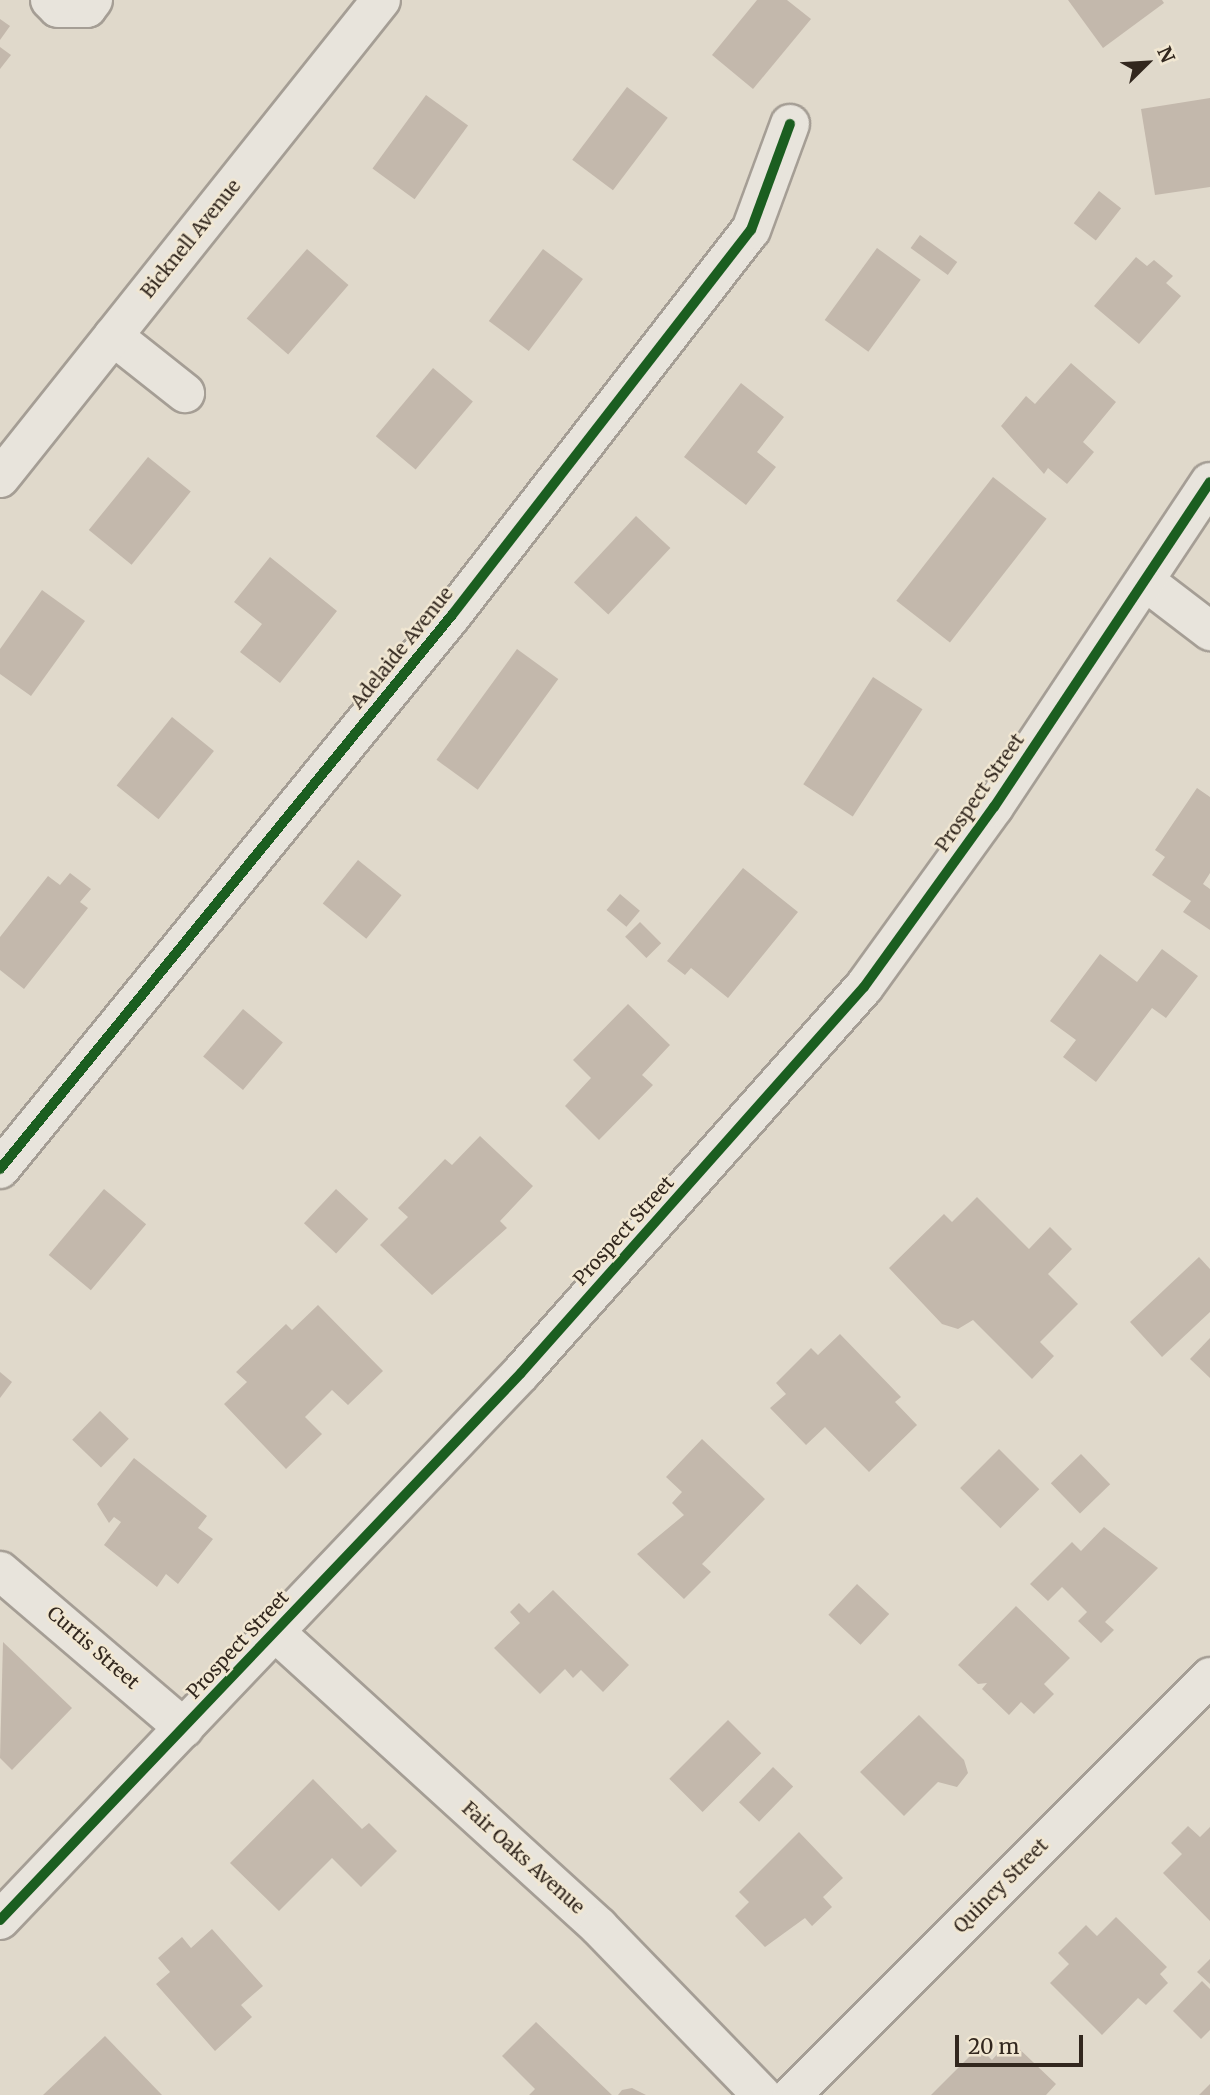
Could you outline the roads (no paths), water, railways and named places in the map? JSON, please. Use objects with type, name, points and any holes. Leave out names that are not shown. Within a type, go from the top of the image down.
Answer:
[{"type":"street","points":[[50,0],[58,8],[77,8],[93,0]]},
{"type":"street","name":"Bicknell Avenue","points":[[0,478],[382,0]]},
{"type":"street","name":"Adelaide Avenue","points":[[0,1169],[460,606],[751,230],[790,124]]},
{"type":"street","points":[[113,336],[186,393]]},
{"type":"street","name":"Prospect Street","points":[[0,1920],[521,1373],[864,987],[1206,494]]},
{"type":"street","points":[[1146,582],[1210,631]]},
{"type":"street","name":"Curtis Street","points":[[0,1571],[184,1728]]},
{"type":"street","name":"Fair Oaks Avenue","points":[[275,1632],[599,1927],[762,2095]]},
{"type":"street","name":"Quincy Street","points":[[792,2095],[1210,1677]]}]
